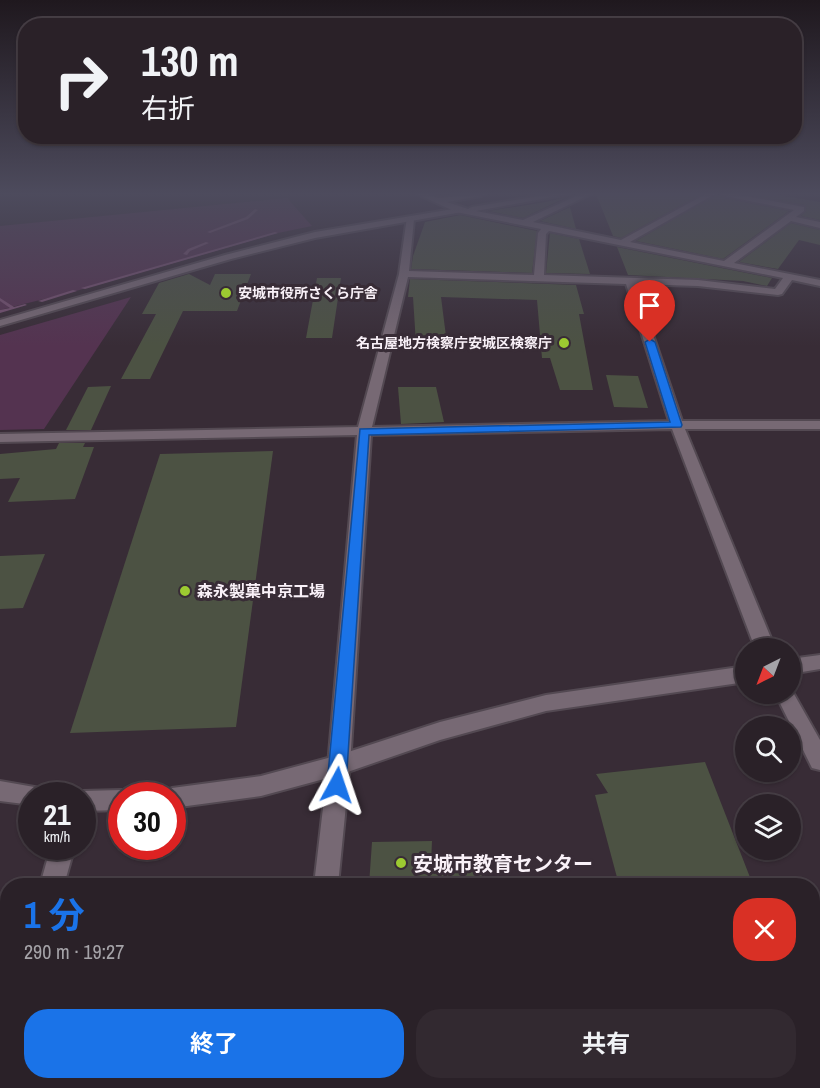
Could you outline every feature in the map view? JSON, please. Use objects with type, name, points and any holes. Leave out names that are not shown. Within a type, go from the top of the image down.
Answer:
[{"type":"street","points":[[0,323],[277,245]]},
{"type":"street","points":[[327,878],[339,765],[364,432],[404,274],[406,245]]},
{"type":"street","points":[[539,278],[541,245]]},
{"type":"street","points":[[624,245],[820,283]]},
{"type":"street","points":[[726,264],[752,245]]},
{"type":"street","points":[[404,274],[698,283],[778,291],[789,277]]},
{"type":"street","points":[[630,280],[677,425],[761,638]]},
{"type":"street","points":[[0,438],[677,425],[820,425]]},
{"type":"street","points":[[801,665],[820,662]]},
{"type":"street","points":[[186,796],[261,786],[339,765],[440,731],[546,703],[735,676]]},
{"type":"street","points":[[791,704],[820,761]]},
{"type":"street","points":[[0,791],[18,793]]},
{"type":"street","points":[[54,878],[59,860]]},
{"type":"shaded area","points":[[0,245],[237,245],[76,291],[0,310]]},
{"type":"shaded area","points":[[131,297],[44,429],[0,430],[0,335]]},
{"type":"building","points":[[417,245],[535,245],[532,273],[411,269]]},
{"type":"building","points":[[549,245],[581,245],[590,274],[546,273]]},
{"type":"building","points":[[654,245],[743,245],[723,259]]},
{"type":"building","points":[[762,245],[796,245],[778,269],[739,262]]},
{"type":"building","points":[[617,247],[772,278],[767,286],[743,281],[628,275]]},
{"type":"building","points":[[189,274],[210,285],[215,274],[251,274],[237,311],[183,311],[150,379],[121,379],[156,314],[142,314],[159,283]]},
{"type":"building","points":[[317,278],[341,278],[332,338],[306,338]]},
{"type":"building","points":[[410,279],[576,285],[584,314],[579,314],[593,390],[560,390],[550,358],[542,358],[537,300],[441,297],[447,344],[416,344],[413,297],[408,297]]},
{"type":"building","points":[[606,375],[638,376],[648,408],[614,407]]},
{"type":"building","points":[[111,386],[91,430],[66,430],[88,387]]},
{"type":"building","points":[[398,387],[436,387],[444,422],[401,424]]},
{"type":"building","points":[[59,443],[85,443],[83,447],[94,447],[75,499],[8,502],[20,478],[0,479],[0,454],[56,449]]},
{"type":"building","name":"森永製菓中京工場","points":[[273,451],[236,727],[70,733],[160,454]]},
{"type":"building","points":[[45,554],[23,608],[0,609],[0,556]]},
{"type":"building","points":[[705,762],[735,839],[735,860],[743,860],[750,878],[617,878],[595,795],[608,793],[596,774]]},
{"type":"building","name":"安城市教育センター","points":[[432,841],[431,864],[484,861],[485,878],[369,878],[372,842]]},
{"type":"waterway","points":[[185,254],[202,245]]},
{"type":"waterway","points":[[83,288],[235,245]]},
{"type":"waterway","points":[[40,301],[75,291]]},
{"type":"waterway","points":[[0,299],[13,308]]},
{"type":"waterway","points":[[0,312],[25,305]]},
{"type":"place","name":"安城市役所さくら庁舎","points":[[226,293]]},
{"type":"place","name":"名古屋地方検察庁安城区検察庁","points":[[564,343]]},
{"type":"place","name":"森永製菓中京工場","points":[[185,591]]},
{"type":"place","name":"安城市教育センター","points":[[401,863]]},
{"type":"route","points":[[337,785],[364,432],[677,425],[650,342]]}]
